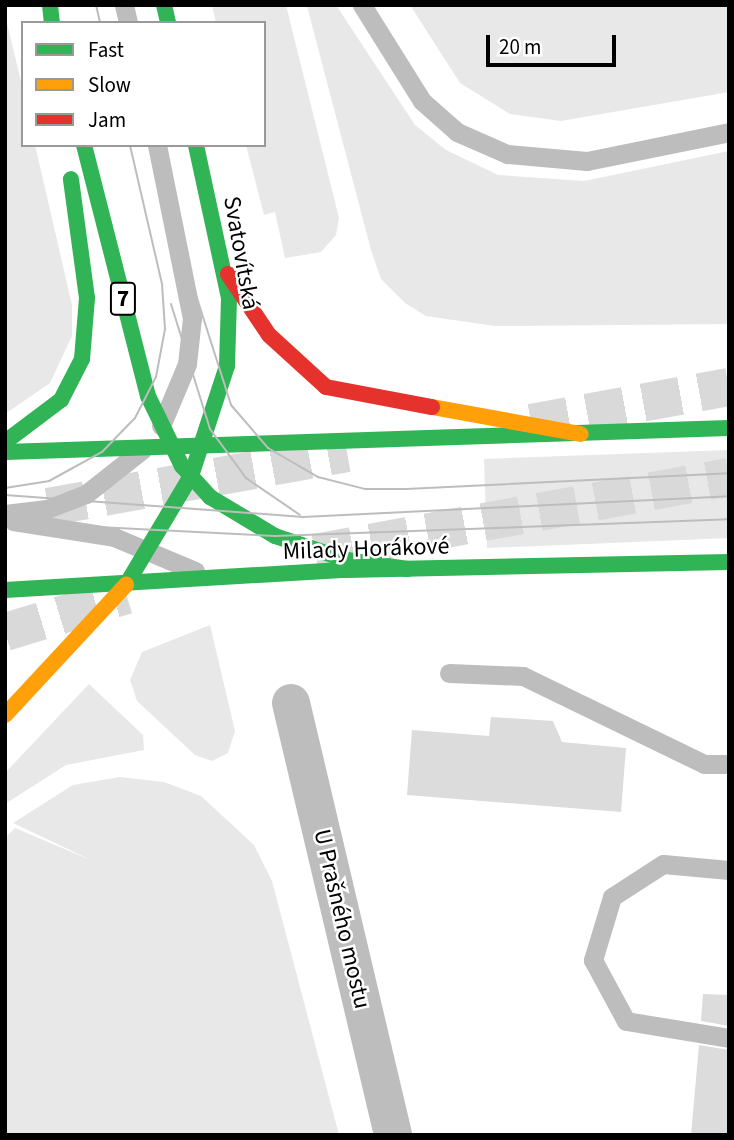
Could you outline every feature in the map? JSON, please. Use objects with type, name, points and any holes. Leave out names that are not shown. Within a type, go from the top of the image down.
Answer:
[{"type":"main road","points":[[5,442],[61,400],[82,359],[86,298],[67,147]]},
{"type":"main road","name":"7","points":[[85,147],[159,428],[172,450]]},
{"type":"main road","name":"Svatovítská","points":[[5,715],[126,585],[191,476],[202,450],[227,366],[225,268],[196,147]]},
{"type":"main road","points":[[225,268],[269,335],[326,387],[581,435]]},
{"type":"main road","points":[[5,452],[202,450],[729,428]]},
{"type":"main road","points":[[172,450],[210,498],[275,536],[347,560],[407,569]]},
{"type":"main road","name":"Milady Horákové","points":[[5,590],[407,569],[729,562]]},
{"type":"street","name":"U Prašného mostu","points":[[292,703],[393,1135]]},
{"type":"lane","points":[[362,5],[422,101],[448,127],[507,154],[587,161],[729,132]]},
{"type":"lane","points":[[5,514],[47,509],[86,494],[141,451],[159,428],[183,377],[192,318],[157,147]]},
{"type":"lane","points":[[5,520],[83,529],[148,550],[215,580]]},
{"type":"lane","points":[[449,673],[523,676],[704,764],[729,764]]},
{"type":"lane","points":[[729,870],[663,864],[612,897],[593,960],[626,1021],[729,1038]]},
{"type":"shaded area","points":[[212,5],[286,5],[339,218],[336,235],[321,252],[285,258],[275,212],[264,215],[247,147],[266,147],[266,21],[216,21]]},
{"type":"shaded area","points":[[336,5],[415,125],[446,150],[498,175],[584,181],[729,151],[729,324],[495,326],[426,316],[405,303],[381,279],[371,250],[307,6]]},
{"type":"shaded area","points":[[410,5],[729,5],[729,92],[561,121],[510,114],[460,83]]},
{"type":"shaded area","points":[[5,15],[21,82],[21,147],[35,147],[72,305],[72,336],[50,383],[5,414]]},
{"type":"shaded area","points":[[729,450],[729,538],[487,548],[484,459]]},
{"type":"shaded area","points":[[210,625],[235,731],[228,753],[212,761],[195,755],[137,701],[130,680],[142,652]]},
{"type":"shaded area","points":[[89,684],[143,735],[144,750],[66,765],[5,804],[5,773]]},
{"type":"shaded area","points":[[120,777],[164,782],[201,796],[254,845],[272,881],[339,1135],[5,1135],[5,838],[15,828],[93,861],[13,823],[73,785]]},
{"type":"building","points":[[491,717],[553,721],[562,742],[626,748],[621,812],[407,795],[412,730],[489,736]]},
{"type":"building","points":[[703,994],[729,995],[729,1026],[701,1021]]},
{"type":"building","points":[[699,1045],[729,1050],[729,1135],[691,1135]]},
{"type":"tunnel","points":[[531,423],[729,387]]},
{"type":"tunnel","points":[[48,507],[347,453]]},
{"type":"tunnel","points":[[315,553],[729,477]]},
{"type":"tunnel","points":[[5,632],[127,595]]},
{"type":"tram line","points":[[96,5],[100,21]]},
{"type":"tram line","points":[[5,488],[49,481],[102,452],[135,418],[156,377],[165,329],[162,284],[130,147]]},
{"type":"tram line","points":[[181,248],[231,405],[268,448],[318,477],[365,489],[406,489],[729,473]]},
{"type":"tram line","points":[[171,304],[210,429],[246,478],[300,515]]},
{"type":"tram line","points":[[5,495],[303,517],[729,496]]},
{"type":"tram line","points":[[39,524],[275,536],[729,519]]},
{"type":"traffic: fast","points":[[50,5],[52,21]]},
{"type":"traffic: fast","points":[[164,5],[168,21]]},
{"type":"traffic: fast","points":[[85,147],[148,396],[182,466],[210,497],[275,536],[347,560],[407,569]]},
{"type":"traffic: fast","points":[[126,585],[191,476],[227,366],[229,298],[196,147]]},
{"type":"traffic: fast","points":[[5,442],[61,400],[82,359],[87,298],[71,179]]},
{"type":"traffic: fast","points":[[5,452],[729,428]]},
{"type":"traffic: fast","points":[[5,590],[346,570],[729,562]]},
{"type":"traffic: slow","points":[[432,407],[581,434]]},
{"type":"traffic: slow","points":[[5,715],[126,585]]},
{"type":"traffic: jam","points":[[228,274],[269,335],[326,387],[432,407]]}]
